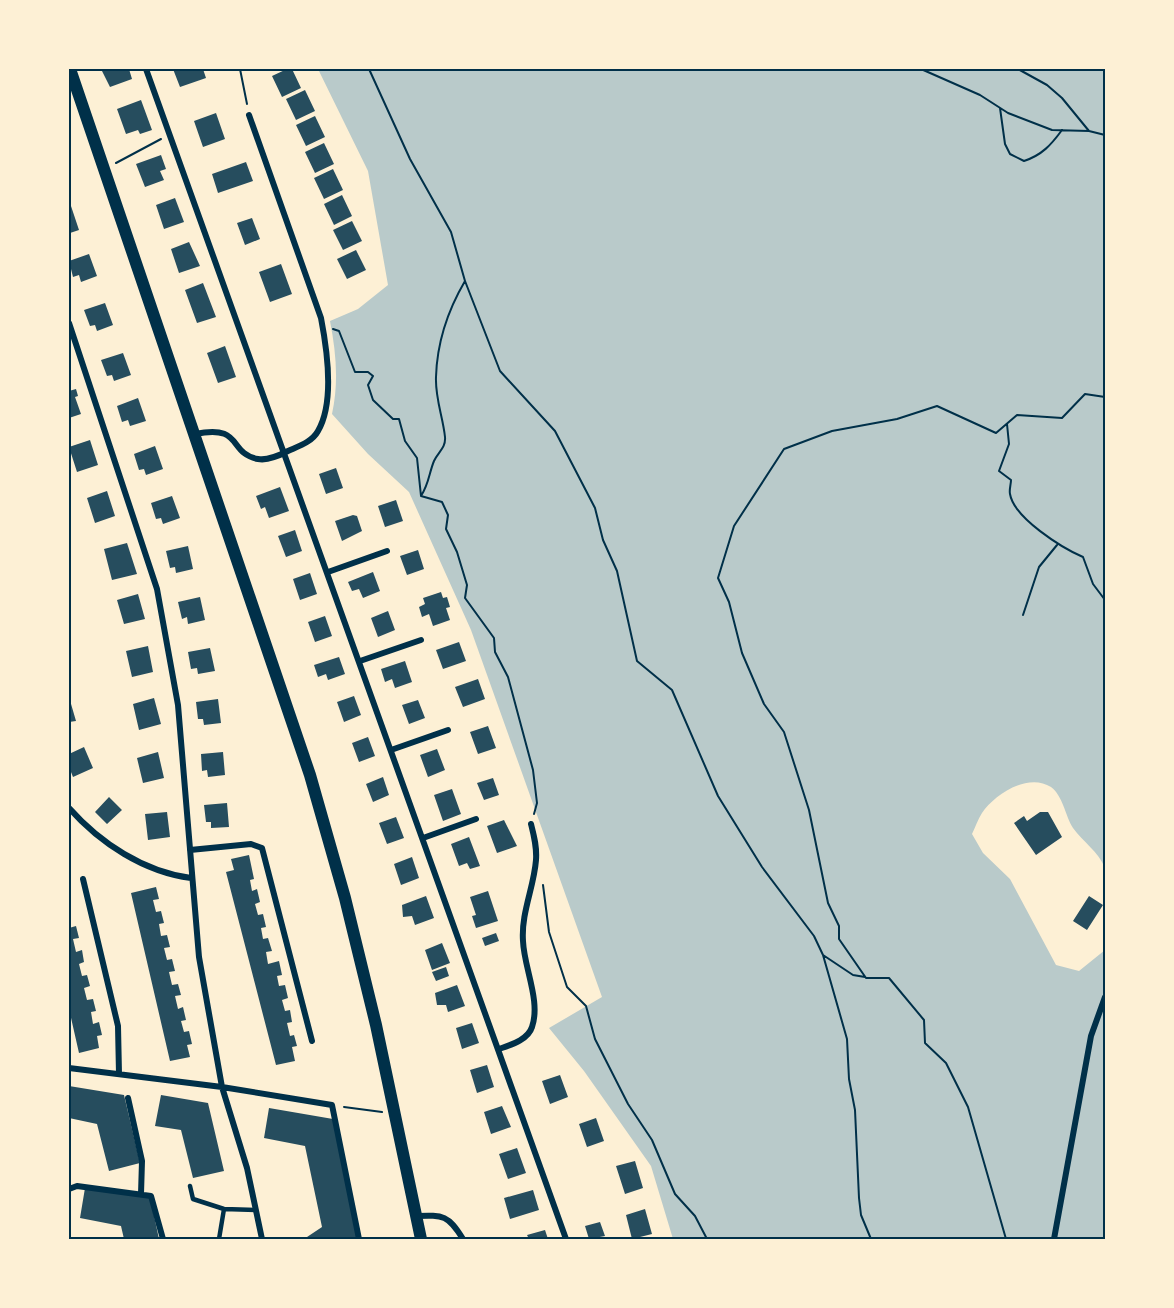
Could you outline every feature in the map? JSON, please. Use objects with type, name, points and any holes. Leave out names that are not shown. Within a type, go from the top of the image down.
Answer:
[{"type":"main road","points":[[70,69],[310,775],[345,898],[396,1113],[421,1239]]},
{"type":"street","points":[[146,69],[566,1239]]},
{"type":"street","points":[[195,434],[215,430],[227,433],[246,453],[258,459],[285,452],[310,440],[319,430],[322,420],[328,380],[327,348],[322,324],[249,115]]},
{"type":"street","points":[[69,323],[157,590],[178,705],[199,957],[222,1087],[262,1239]]},
{"type":"street","points":[[328,572],[387,551]]},
{"type":"street","points":[[360,661],[421,640]]},
{"type":"street","points":[[391,750],[448,730]]},
{"type":"street","points":[[69,808],[89,830],[118,851],[169,875],[191,878]]},
{"type":"street","points":[[423,838],[476,819]]},
{"type":"street","points":[[499,1049],[525,1037],[531,1030],[534,1017],[523,943],[523,924],[536,862],[536,846],[531,824]]},
{"type":"street","points":[[190,850],[252,844],[262,848],[312,1041]]},
{"type":"street","points":[[83,879],[118,1026],[119,1074]]},
{"type":"street","points":[[1054,1239],[1091,1036],[1105,997]]},
{"type":"street","points":[[69,1068],[222,1087],[332,1105],[359,1239]]},
{"type":"street","points":[[128,1098],[142,1161],[141,1194]]},
{"type":"street","points":[[69,1189],[77,1186],[151,1196],[163,1239]]},
{"type":"street","points":[[416,1216],[438,1215],[447,1218],[464,1239]]},
{"type":"lane","points":[[190,1186],[194,1199],[224,1209],[256,1210]]},
{"type":"lane","points":[[219,1239],[224,1209]]},
{"type":"path","points":[[240,69],[249,115]]},
{"type":"path","points":[[369,69],[410,159],[451,232],[465,281],[500,370],[555,431],[595,508],[603,540],[616,571],[637,661],[672,690],[718,796],[762,867],[814,936],[823,955],[847,1039],[858,1151],[861,1215],[871,1239]]},
{"type":"path","points":[[921,69],[980,95],[1000,108],[1052,130],[1089,131],[1105,135]]},
{"type":"path","points":[[1018,69],[1047,85],[1062,98],[1089,131]]},
{"type":"path","points":[[1000,108],[1005,144],[1010,154],[1024,161],[1036,157],[1048,148],[1063,130]]},
{"type":"path","points":[[115,164],[169,135]]},
{"type":"path","points":[[421,496],[429,483],[435,459],[443,451],[446,438],[438,406],[436,378],[441,336],[449,320],[451,304],[465,281]]},
{"type":"path","points":[[322,324],[339,331],[355,372],[368,372],[373,376],[368,385],[373,400],[393,418],[399,419],[405,441],[417,458],[421,496]]},
{"type":"path","points":[[866,978],[839,939],[839,926],[828,903],[808,810],[784,732],[764,704],[742,653],[729,602],[717,578],[734,526],[784,449],[832,431],[897,419],[937,406],[996,433],[1017,415],[1062,418],[1085,394],[1105,397]]},
{"type":"path","points":[[1007,424],[1009,444],[999,471],[1011,480],[1010,495],[1020,511],[1058,545],[1083,557],[1093,584],[1105,600]]},
{"type":"path","points":[[421,496],[442,502],[448,515],[446,529],[457,552],[467,585],[465,598],[494,638],[495,652],[508,677],[533,770],[537,803],[531,824]]},
{"type":"path","points":[[1023,615],[1040,567],[1058,545]]},
{"type":"path","points":[[543,882],[549,932],[567,987],[586,1006],[595,1039],[628,1104],[652,1140],[675,1194],[695,1216],[707,1239]]},
{"type":"path","points":[[823,955],[853,975],[866,978],[889,978],[924,1020],[925,1043],[946,1064],[968,1107],[1006,1239]]},
{"type":"path","points":[[332,1105],[396,1113]]},
{"type":"shaded area","points":[[318,69],[1105,69],[1105,868],[1073,828],[1055,791],[1042,783],[1022,784],[1003,793],[987,806],[972,834],[983,853],[1010,879],[1056,965],[1079,971],[1105,950],[1105,1239],[673,1239],[651,1166],[584,1071],[549,1028],[602,997],[471,630],[409,492],[368,454],[332,414],[336,367],[330,321],[358,309],[388,285],[368,171]]},
{"type":"building","points":[[101,69],[129,69],[132,79],[110,87]]},
{"type":"building","points":[[173,69],[203,69],[206,78],[180,87]]},
{"type":"building","points":[[292,69],[301,88],[282,97],[272,76]]},
{"type":"building","points":[[305,90],[315,111],[296,120],[286,99]]},
{"type":"building","points":[[141,100],[152,130],[140,134],[138,130],[126,134],[117,109]]},
{"type":"building","points":[[216,113],[225,139],[203,147],[194,121]]},
{"type":"building","points":[[315,116],[325,137],[306,146],[296,125]]},
{"type":"building","points":[[324,143],[334,164],[315,173],[305,152]]},
{"type":"building","points":[[161,155],[166,169],[160,171],[164,180],[145,187],[136,164]]},
{"type":"building","points":[[246,162],[253,181],[218,193],[212,174]]},
{"type":"building","points":[[333,169],[343,190],[324,199],[314,178]]},
{"type":"building","points":[[342,195],[352,216],[334,225],[324,204]]},
{"type":"building","points":[[175,198],[184,222],[164,229],[156,205]]},
{"type":"building","points":[[69,200],[79,230],[70,233],[69,230]]},
{"type":"building","points":[[252,218],[260,239],[245,245],[237,223]]},
{"type":"building","points":[[352,221],[362,241],[343,250],[333,230]]},
{"type":"building","points":[[189,242],[200,266],[179,273],[171,249]]},
{"type":"building","points":[[356,250],[366,270],[347,279],[337,259]]},
{"type":"building","points":[[89,254],[97,276],[81,282],[79,275],[73,277],[69,261]]},
{"type":"building","points":[[281,264],[292,294],[270,302],[259,272]]},
{"type":"building","points":[[203,283],[216,317],[197,323],[185,290]]},
{"type":"building","points":[[105,303],[113,325],[97,331],[95,325],[90,326],[84,310]]},
{"type":"building","points":[[225,346],[236,377],[218,383],[207,353]]},
{"type":"building","points":[[123,353],[131,375],[114,381],[112,375],[107,376],[101,360]]},
{"type":"building","points":[[76,389],[78,396],[75,397],[81,414],[69,418],[69,391]]},
{"type":"building","points":[[138,398],[146,421],[130,426],[128,420],[122,422],[117,406]]},
{"type":"building","points":[[90,440],[98,465],[77,472],[69,447]]},
{"type":"building","points":[[155,446],[163,469],[146,475],[144,469],[139,470],[134,454]]},
{"type":"building","points":[[336,468],[343,488],[326,494],[319,474]]},
{"type":"building","points":[[280,487],[289,511],[269,518],[265,507],[261,509],[256,496]]},
{"type":"building","points":[[107,491],[115,516],[95,523],[87,498]]},
{"type":"building","points":[[172,496],[180,518],[163,524],[161,518],[156,519],[151,503]]},
{"type":"building","points":[[396,500],[403,521],[385,527],[378,506]]},
{"type":"building","points":[[353,515],[357,516],[362,531],[342,541],[335,521]]},
{"type":"building","points":[[295,530],[302,551],[286,557],[278,536]]},
{"type":"building","points":[[127,543],[137,574],[112,580],[104,549]]},
{"type":"building","points":[[188,546],[193,569],[176,573],[175,567],[170,568],[166,551]]},
{"type":"building","points":[[418,550],[424,569],[407,575],[400,556]]},
{"type":"building","points":[[373,572],[380,591],[363,598],[359,589],[352,591],[348,582]]},
{"type":"building","points":[[310,573],[317,594],[300,600],[293,579]]},
{"type":"building","points":[[441,592],[443,598],[447,597],[450,607],[446,608],[450,620],[433,626],[429,614],[422,617],[419,607],[425,604],[423,598]]},
{"type":"building","points":[[138,594],[145,619],[124,624],[117,600]]},
{"type":"building","points":[[200,597],[205,620],[188,624],[187,617],[182,619],[178,602]]},
{"type":"building","points":[[388,611],[395,630],[378,637],[371,618]]},
{"type":"building","points":[[325,616],[332,636],[315,642],[308,622]]},
{"type":"building","points":[[459,642],[466,661],[443,669],[436,650]]},
{"type":"building","points":[[148,646],[153,672],[132,677],[126,651]]},
{"type":"building","points":[[210,648],[215,671],[198,674],[197,668],[191,669],[188,652]]},
{"type":"building","points":[[339,657],[345,674],[328,680],[326,674],[318,677],[314,665]]},
{"type":"building","points":[[405,661],[412,682],[395,688],[392,679],[385,682],[381,669]]},
{"type":"building","points":[[478,679],[485,699],[463,707],[455,687]]},
{"type":"building","points":[[354,696],[361,715],[344,722],[337,702]]},
{"type":"building","points":[[69,697],[76,721],[69,722]]},
{"type":"building","points":[[154,698],[161,724],[139,730],[133,704]]},
{"type":"building","points":[[218,699],[221,723],[204,725],[203,719],[198,719],[196,702]]},
{"type":"building","points":[[418,700],[425,718],[409,724],[402,705]]},
{"type":"building","points":[[488,726],[496,748],[478,754],[470,732]]},
{"type":"building","points":[[368,737],[375,756],[359,762],[352,743]]},
{"type":"building","points":[[84,747],[93,768],[73,777],[69,767],[69,754]]},
{"type":"building","points":[[437,749],[445,770],[428,777],[420,755]]},
{"type":"building","points":[[158,752],[164,778],[143,783],[137,758]]},
{"type":"building","points":[[223,752],[225,775],[208,777],[207,770],[202,771],[201,754]]},
{"type":"building","points":[[383,777],[389,795],[373,802],[366,784]]},
{"type":"building","points":[[493,778],[499,795],[484,800],[477,783]]},
{"type":"building","points":[[452,789],[461,814],[443,821],[434,795]]},
{"type":"building","points":[[109,797],[122,810],[107,824],[95,812]]},
{"type":"building","points":[[227,803],[229,827],[211,828],[211,822],[206,822],[204,805]]},
{"type":"building","points":[[167,812],[170,837],[148,840],[145,814]]},
{"type":"building","points":[[1040,812],[1048,812],[1062,837],[1036,855],[1014,823],[1024,816],[1027,821]]},
{"type":"building","points":[[396,817],[404,838],[387,844],[379,823]]},
{"type":"building","points":[[504,820],[517,846],[497,853],[487,826]]},
{"type":"building","points":[[469,837],[480,866],[470,869],[467,863],[459,866],[451,844]]},
{"type":"building","points":[[249,855],[254,879],[250,880],[252,891],[257,889],[260,902],[255,904],[258,915],[263,914],[266,927],[261,928],[263,939],[268,938],[272,951],[266,952],[268,964],[279,961],[282,975],[277,976],[279,986],[285,985],[288,998],[282,1000],[285,1011],[290,1010],[292,1022],[287,1023],[290,1036],[294,1035],[297,1046],[292,1047],[295,1061],[276,1065],[226,872],[234,870],[231,859]]},
{"type":"building","points":[[412,857],[419,878],[401,885],[394,864]]},
{"type":"building","points":[[156,887],[159,899],[153,900],[156,912],[161,911],[164,923],[159,924],[161,936],[167,935],[170,947],[164,948],[167,960],[172,959],[175,971],[169,972],[172,985],[178,984],[181,995],[175,996],[178,1009],[183,1007],[186,1020],[181,1021],[184,1032],[189,1031],[192,1044],[187,1045],[190,1057],[170,1061],[131,893]]},
{"type":"building","points":[[488,891],[498,921],[476,928],[472,916],[476,915],[470,897]]},
{"type":"building","points":[[426,896],[434,918],[415,925],[412,916],[403,917],[402,905]]},
{"type":"building","points":[[1089,896],[1103,905],[1087,930],[1073,921]]},
{"type":"building","points":[[76,926],[79,938],[73,939],[76,952],[82,950],[84,962],[79,964],[82,976],[87,975],[90,986],[84,988],[87,1000],[93,999],[96,1011],[91,1012],[93,1024],[99,1022],[102,1035],[97,1036],[99,1048],[79,1053],[69,1009],[69,928]]},
{"type":"building","points":[[496,933],[499,941],[485,946],[482,938]]},
{"type":"building","points":[[442,943],[450,963],[432,970],[425,950]]},
{"type":"building","points":[[446,967],[449,976],[436,981],[432,972]]},
{"type":"building","points":[[457,985],[465,1006],[448,1012],[446,1005],[437,1005],[435,993]]},
{"type":"building","points":[[472,1023],[479,1043],[462,1049],[456,1028]]},
{"type":"building","points":[[487,1065],[494,1087],[477,1093],[470,1070]]},
{"type":"building","points":[[560,1075],[568,1097],[550,1104],[542,1081]]},
{"type":"building","points":[[69,1086],[124,1095],[140,1163],[109,1171],[97,1124],[69,1118]]},
{"type":"building","points":[[161,1095],[208,1103],[224,1171],[193,1178],[181,1130],[155,1126]]},
{"type":"building","points":[[502,1106],[511,1127],[491,1134],[484,1112]]},
{"type":"building","points":[[269,1108],[333,1119],[357,1239],[304,1239],[322,1227],[305,1146],[264,1138]]},
{"type":"building","points":[[596,1118],[604,1141],[587,1147],[579,1124]]},
{"type":"building","points":[[517,1148],[526,1173],[508,1179],[499,1154]]},
{"type":"building","points":[[635,1161],[643,1188],[625,1194],[616,1166]]},
{"type":"building","points":[[85,1188],[150,1197],[159,1239],[124,1239],[121,1226],[80,1218]]},
{"type":"building","points":[[533,1190],[539,1210],[510,1219],[504,1198]]},
{"type":"building","points":[[645,1209],[652,1234],[632,1239],[626,1215]]},
{"type":"building","points":[[600,1222],[605,1236],[589,1239],[585,1226]]},
{"type":"building","points":[[545,1230],[548,1239],[529,1239],[527,1235]]}]
